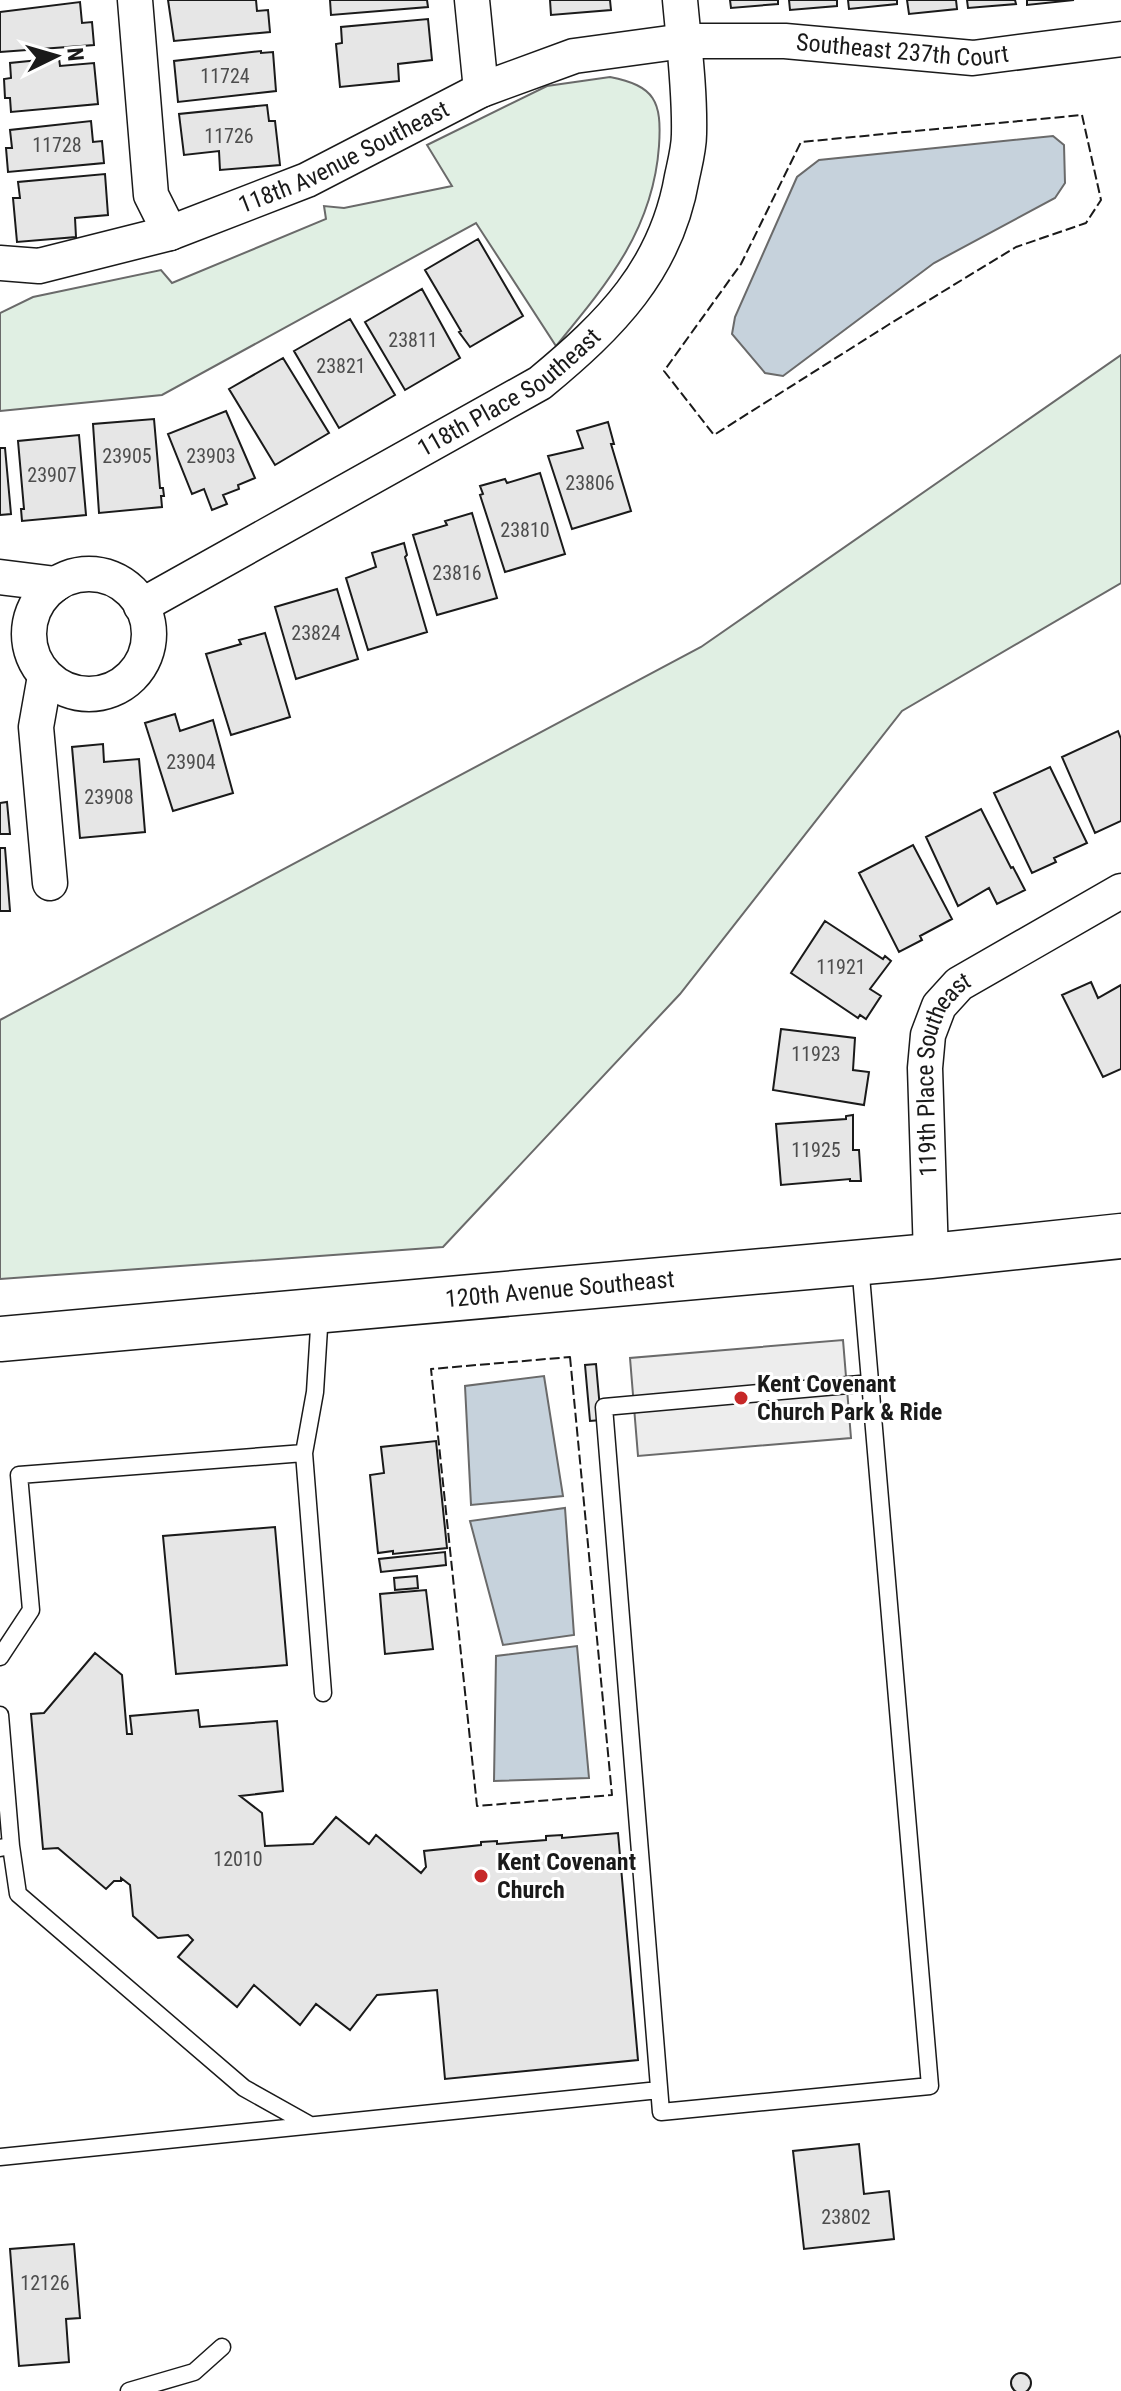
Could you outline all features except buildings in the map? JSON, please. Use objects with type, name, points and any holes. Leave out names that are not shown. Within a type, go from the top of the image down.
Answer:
[{"type":"street","points":[[135,0],[151,195],[170,233]]},
{"type":"street","points":[[472,0],[481,90]]},
{"type":"street","name":"118th Place Southeast","points":[[141,606],[540,383],[616,315],[643,280],[665,239],[679,195],[689,135],[680,0]]},
{"type":"street","name":"Southeast 237th Court","points":[[684,41],[785,41],[973,58],[1121,39]]},
{"type":"street","name":"118th Avenue Southeast","points":[[0,263],[39,266],[170,233],[307,180],[481,90],[574,56],[684,41]]},
{"type":"street","points":[[74,576],[103,576],[129,590],[141,606],[148,624],[148,643],[142,661],[131,677],[116,688],[98,694],[79,693],[61,687],[45,676],[35,662],[29,627],[33,610],[43,595],[56,584],[74,576]]},
{"type":"street","points":[[0,577],[56,584]]},
{"type":"street","points":[[45,676],[36,727],[50,883]]},
{"type":"street","name":"119th Place Southeast","points":[[931,1256],[925,1068],[928,1035],[939,1006],[959,984],[1121,891]]},
{"type":"street","name":"120th Avenue Southeast","points":[[0,1339],[931,1256],[1121,1236]]},
{"type":"lane","points":[[860,1262],[871,1383],[930,2086],[661,2112],[604,1407],[871,1383]]},
{"type":"lane","points":[[320,1311],[315,1392],[304,1453],[323,1693]]},
{"type":"lane","points":[[0,1657],[31,1610],[19,1475],[304,1453]]},
{"type":"lane","points":[[0,1715],[6,1847],[18,1894],[244,2088],[310,2125]]},
{"type":"lane","points":[[0,2157],[659,2090]]},
{"type":"lane","points":[[129,2391],[194,2372],[222,2347]]},
{"type":"green space","points":[[610,77],[637,85],[646,91],[657,107],[660,130],[655,176],[648,204],[624,254],[593,300],[556,346],[476,223],[162,395],[0,411],[0,313],[33,297],[161,270],[172,283],[326,219],[324,206],[344,208],[452,186],[427,145],[547,86]]},
{"type":"green space","points":[[1121,355],[1121,583],[902,711],[680,994],[443,1247],[0,1279],[0,1020],[701,647]]},
{"type":"shaded area","points":[[1053,136],[1064,145],[1065,183],[1055,198],[934,263],[783,376],[765,373],[732,334],[735,317],[797,177],[819,160]]},
{"type":"shaded area","name":"Kent Covenant Church Park & Ride","points":[[843,1340],[851,1438],[638,1456],[630,1358]]},
{"type":"shaded area","points":[[544,1376],[563,1496],[471,1505],[465,1386]]},
{"type":"shaded area","points":[[565,1508],[574,1635],[503,1645],[470,1521]]},
{"type":"shaded area","points":[[577,1646],[589,1778],[494,1781],[496,1656]]},
{"type":"fence","points":[[1082,115],[1101,200],[1086,223],[1016,247],[714,435],[664,371],[741,264],[801,142],[1082,115]]},
{"type":"fence","points":[[570,1357],[612,1795],[477,1806],[431,1369],[570,1357]]},
{"type":"place","name":"Kent Covenant Church Park & Ride","points":[[741,1398]]},
{"type":"place","name":"Kent Covenant Church","points":[[481,1876]]}]
